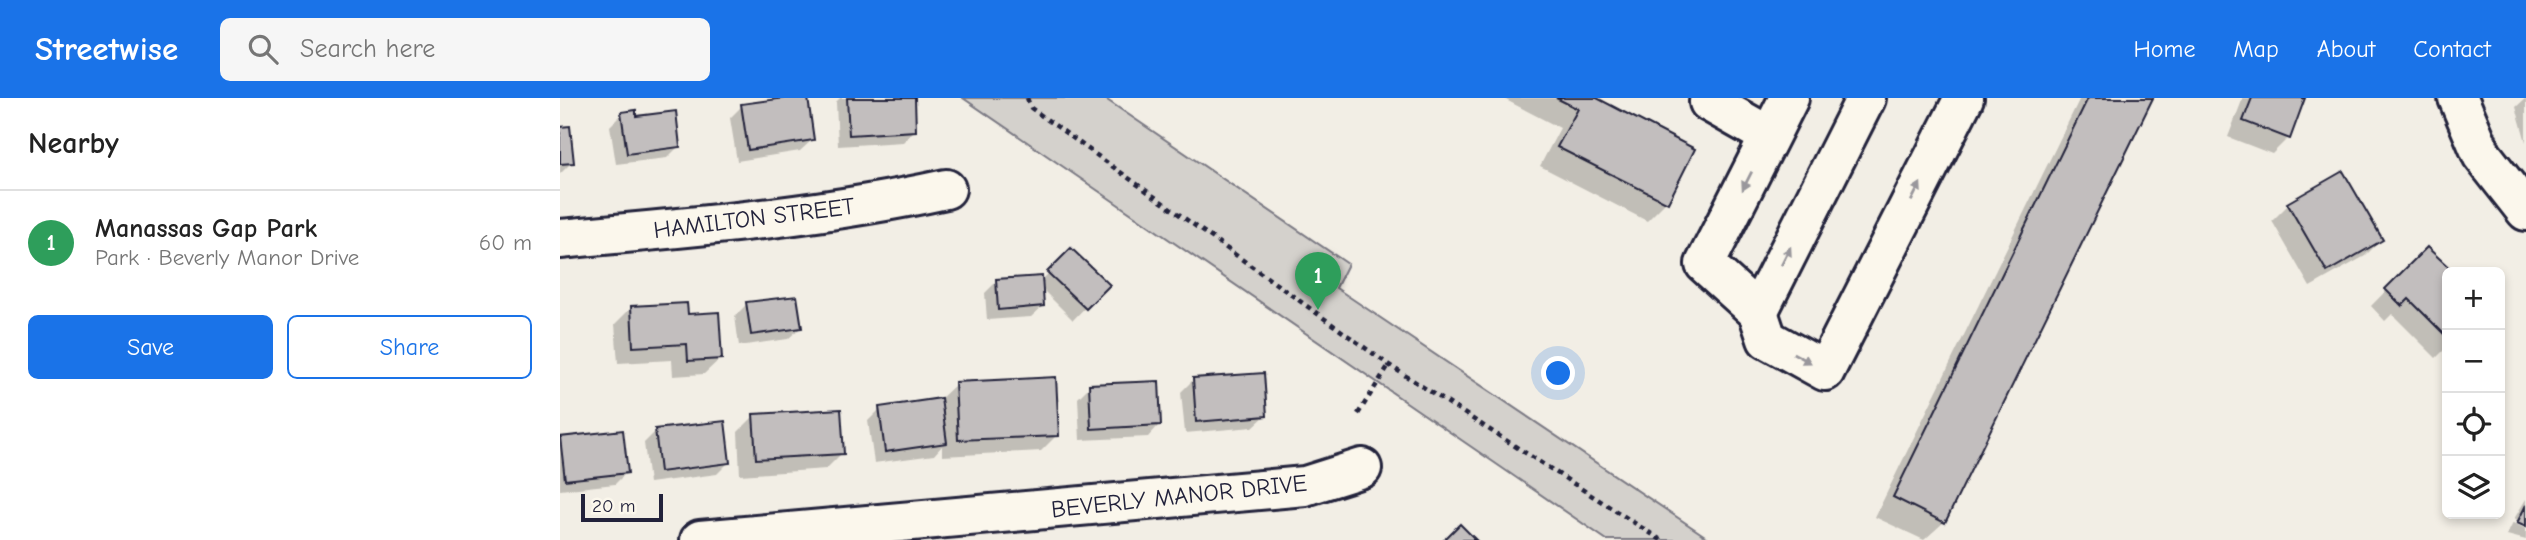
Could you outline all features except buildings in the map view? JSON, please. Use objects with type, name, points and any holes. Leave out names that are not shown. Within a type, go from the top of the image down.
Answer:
[{"type":"street","points":[[1711,98],[1709,102],[1769,136]]},
{"type":"street","points":[[1789,98],[1705,264],[1758,312],[1767,339],[1825,371],[1964,98]]},
{"type":"street","points":[[1758,312],[1866,98]]},
{"type":"street","points":[[2458,98],[2482,155],[2526,211]]},
{"type":"street","name":"HAMILTON STREET","points":[[560,239],[718,225],[879,204],[946,189]]},
{"type":"street","name":"BEVERLY MANOR DRIVE","points":[[700,540],[1047,524],[1305,486],[1362,468]]},
{"type":"path","points":[[1027,98],[1031,108],[1389,365],[1661,540]]},
{"type":"path","points":[[1358,414],[1389,365]]},
{"type":"shaded area","points":[[963,98],[1104,98],[1348,264],[1336,288],[1711,540],[1607,540]]},
{"type":"place","name":"Manassas Gap Park","points":[[1318,310]]}]
